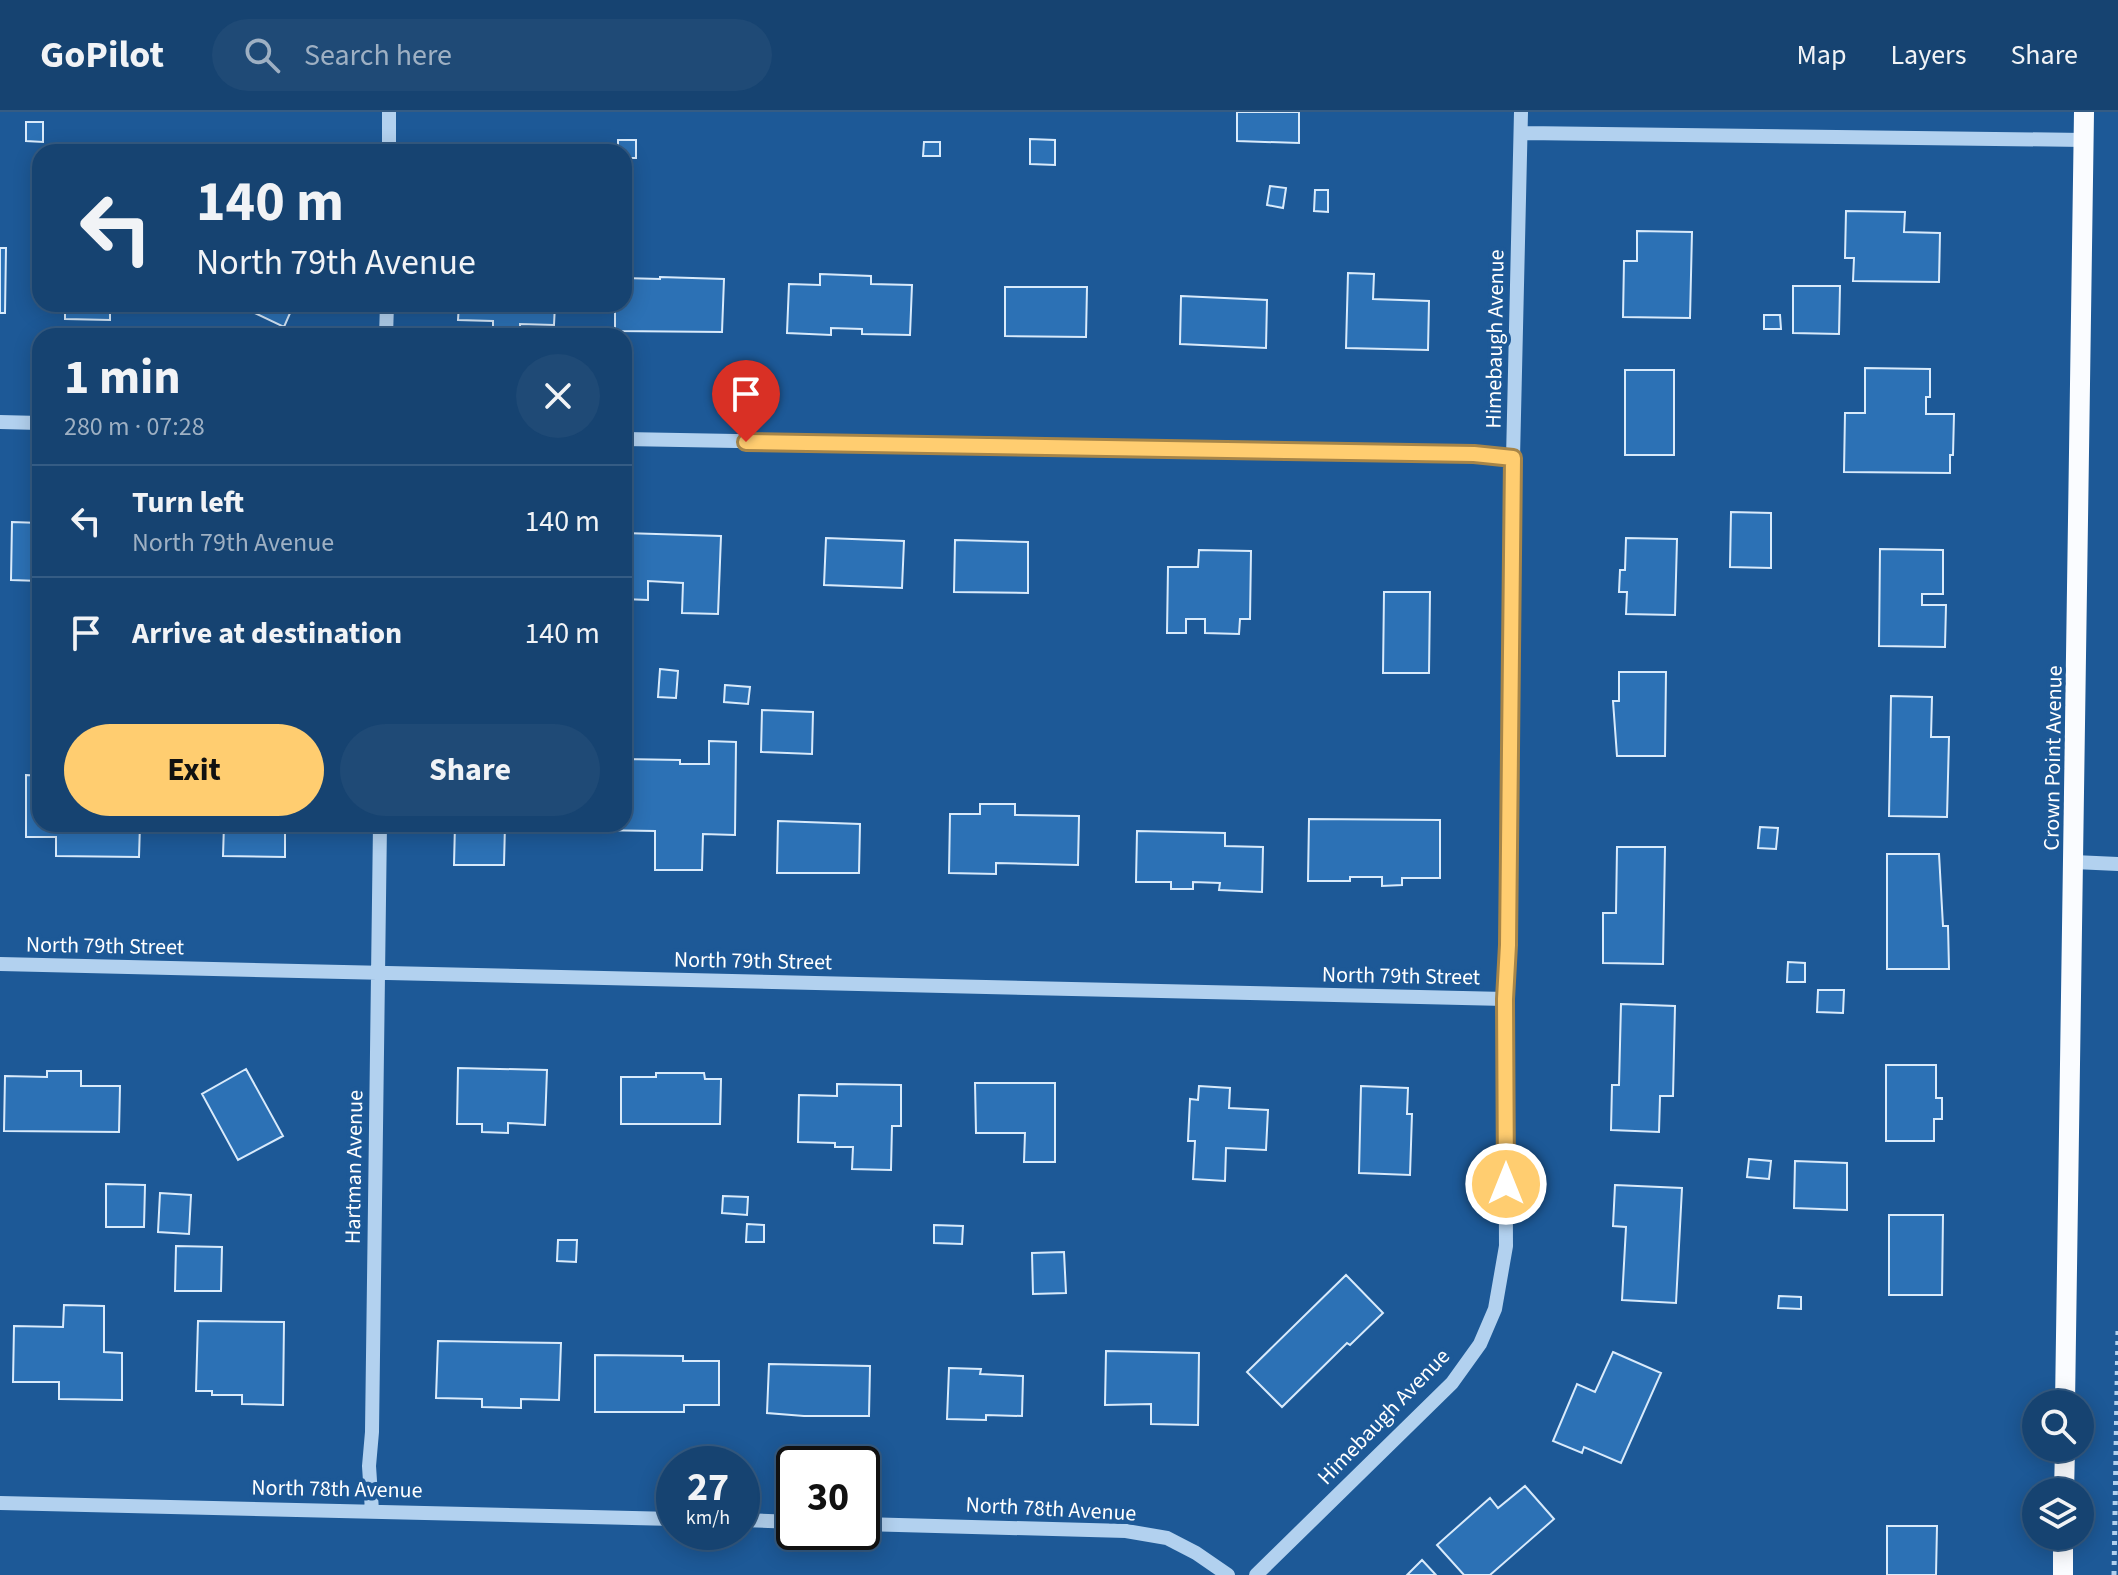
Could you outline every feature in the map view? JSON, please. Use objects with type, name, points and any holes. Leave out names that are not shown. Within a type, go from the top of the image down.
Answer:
[{"type":"main road","name":"Crown Point Avenue","points":[[2065,1390],[2084,112]]},
{"type":"main road","points":[[2063,1550],[2063,1575]]},
{"type":"street","points":[[389,112],[389,144]]},
{"type":"street","name":"Himebaugh Avenue","points":[[1256,1575],[1452,1383],[1480,1344],[1495,1309],[1506,1246],[1505,999],[1521,112]]},
{"type":"street","points":[[1521,133],[2084,140]]},
{"type":"street","points":[[0,422],[32,423]]},
{"type":"street","points":[[632,439],[1474,454],[1513,458]]},
{"type":"street","name":"Hartman Avenue","points":[[372,1511],[369,1466],[372,1432],[380,832]]},
{"type":"street","points":[[2074,862],[2118,864]]},
{"type":"street","name":"North 79th Street","points":[[0,964],[1505,999]]},
{"type":"street","name":"North 78th Avenue","points":[[0,1503],[656,1519]]},
{"type":"street","name":"North 78th Avenue","points":[[880,1524],[1126,1531],[1167,1538],[1228,1575]]},
{"type":"path","points":[[2114,1575],[2118,1330]]},
{"type":"building","points":[[1237,112],[1299,112],[1299,143],[1237,141]]},
{"type":"building","points":[[26,122],[43,122],[43,142],[26,141]]},
{"type":"building","points":[[1030,139],[1055,140],[1055,165],[1030,164]]},
{"type":"building","points":[[618,140],[636,140],[636,158],[632,158],[632,144],[618,144]]},
{"type":"building","points":[[924,142],[940,142],[940,156],[923,156]]},
{"type":"building","points":[[1270,186],[1286,188],[1283,208],[1267,205]]},
{"type":"building","points":[[1315,190],[1328,190],[1328,212],[1314,211]]},
{"type":"building","points":[[1846,211],[1905,212],[1904,232],[1940,233],[1939,282],[1853,281],[1854,258],[1845,258]]},
{"type":"building","points":[[1637,231],[1692,232],[1690,318],[1623,317],[1624,261],[1637,261]]},
{"type":"building","points":[[0,248],[6,248],[5,313],[0,313]]},
{"type":"building","points":[[1348,273],[1374,274],[1373,299],[1429,301],[1428,350],[1346,348]]},
{"type":"building","points":[[820,274],[871,276],[871,284],[912,285],[910,335],[862,334],[862,329],[831,328],[831,335],[787,333],[789,284],[820,285]]},
{"type":"building","points":[[632,278],[724,279],[722,332],[632,331],[632,328],[615,328],[615,312],[632,312]]},
{"type":"building","points":[[1793,286],[1840,286],[1839,334],[1793,333]]},
{"type":"building","points":[[1005,287],[1087,287],[1086,337],[1005,336]]},
{"type":"building","points":[[1181,296],[1267,300],[1266,348],[1180,344]]},
{"type":"building","points":[[65,312],[110,312],[110,320],[65,319]]},
{"type":"building","points":[[253,312],[291,312],[284,327]]},
{"type":"building","points":[[458,312],[555,312],[554,325],[520,324],[520,328],[493,328],[493,321],[458,320]]},
{"type":"building","points":[[1764,315],[1780,315],[1781,329],[1764,329]]},
{"type":"building","points":[[1865,368],[1930,369],[1930,397],[1926,397],[1926,414],[1954,414],[1950,473],[1844,472],[1845,413],[1865,413]]},
{"type":"building","points":[[1625,370],[1674,370],[1674,455],[1625,455]]},
{"type":"building","points":[[1731,512],[1771,513],[1771,568],[1730,567]]},
{"type":"building","points":[[12,522],[32,523],[32,581],[11,580]]},
{"type":"building","points":[[632,533],[721,536],[718,614],[682,613],[683,583],[648,581],[648,600],[632,599]]},
{"type":"building","points":[[826,538],[904,541],[902,588],[824,585]]},
{"type":"building","points":[[1626,538],[1677,539],[1675,615],[1626,614],[1627,592],[1619,592],[1620,570],[1625,570]]},
{"type":"building","points":[[955,540],[1028,542],[1028,593],[954,592]]},
{"type":"building","points":[[1880,549],[1943,550],[1943,594],[1922,594],[1922,605],[1946,605],[1945,647],[1879,646]]},
{"type":"building","points":[[1199,550],[1251,551],[1250,619],[1240,619],[1239,634],[1205,633],[1205,619],[1186,619],[1186,633],[1167,633],[1168,567],[1198,567]]},
{"type":"building","points":[[1384,592],[1430,592],[1429,673],[1383,673]]},
{"type":"building","points":[[660,669],[678,671],[676,698],[658,697]]},
{"type":"building","points":[[1619,672],[1666,672],[1665,756],[1617,756],[1613,701],[1619,701]]},
{"type":"building","points":[[725,685],[750,687],[748,704],[724,702]]},
{"type":"building","points":[[1891,696],[1932,697],[1931,737],[1949,737],[1947,817],[1889,816]]},
{"type":"building","points":[[762,710],[813,712],[812,754],[761,752]]},
{"type":"building","points":[[709,741],[736,742],[735,835],[703,834],[702,870],[655,870],[655,831],[632,831],[632,759],[709,764]]},
{"type":"building","points":[[26,775],[32,775],[32,832],[140,832],[139,857],[56,856],[56,837],[26,837]]},
{"type":"building","points":[[980,804],[1015,804],[1015,815],[1079,816],[1078,865],[996,863],[996,874],[949,873],[950,814],[980,814]]},
{"type":"building","points":[[1309,819],[1440,820],[1440,878],[1402,878],[1402,885],[1382,886],[1382,877],[1308,881]]},
{"type":"building","points":[[778,821],[860,824],[859,873],[777,873]]},
{"type":"building","points":[[1760,827],[1778,828],[1776,849],[1758,848]]},
{"type":"building","points":[[1137,831],[1225,833],[1225,846],[1263,847],[1262,892],[1219,890],[1220,883],[1193,882],[1193,889],[1171,889],[1171,882],[1136,882]]},
{"type":"building","points":[[224,832],[285,832],[285,857],[223,856]]},
{"type":"building","points":[[455,832],[505,832],[504,865],[454,865]]},
{"type":"building","points":[[1617,847],[1665,847],[1663,964],[1603,963],[1603,913],[1616,913]]},
{"type":"building","points":[[1887,854],[1939,854],[1943,926],[1948,926],[1949,969],[1887,969]]},
{"type":"building","points":[[1788,962],[1805,963],[1805,982],[1787,982]]},
{"type":"building","points":[[1818,990],[1844,990],[1843,1013],[1817,1012]]},
{"type":"building","points":[[1621,1004],[1675,1006],[1673,1096],[1660,1096],[1659,1132],[1611,1130],[1612,1085],[1619,1085]]},
{"type":"building","points":[[1886,1065],[1936,1065],[1936,1098],[1942,1098],[1942,1119],[1934,1119],[1934,1141],[1886,1141]]},
{"type":"building","points":[[458,1068],[547,1070],[545,1125],[508,1123],[508,1133],[482,1132],[482,1124],[457,1124]]},
{"type":"building","points":[[246,1069],[283,1136],[238,1160],[202,1094]]},
{"type":"building","points":[[47,1071],[81,1071],[81,1086],[120,1086],[119,1132],[4,1131],[5,1076],[47,1077]]},
{"type":"building","points":[[656,1073],[704,1073],[705,1079],[721,1079],[720,1124],[621,1124],[621,1077],[656,1077]]},
{"type":"building","points":[[975,1083],[1055,1083],[1055,1162],[1024,1162],[1025,1133],[976,1133]]},
{"type":"building","points":[[837,1084],[901,1085],[901,1126],[892,1126],[891,1170],[852,1169],[853,1147],[798,1142],[799,1095],[837,1096]]},
{"type":"building","points":[[1199,1086],[1230,1088],[1229,1108],[1268,1110],[1266,1150],[1226,1148],[1225,1181],[1193,1179],[1195,1141],[1188,1141],[1190,1099],[1198,1100]]},
{"type":"building","points":[[1361,1086],[1408,1088],[1407,1114],[1412,1114],[1410,1175],[1359,1173]]},
{"type":"building","points":[[1749,1159],[1771,1161],[1769,1179],[1747,1177]]},
{"type":"building","points":[[1795,1161],[1847,1163],[1847,1210],[1794,1208]]},
{"type":"building","points":[[106,1184],[145,1185],[144,1227],[106,1227]]},
{"type":"building","points":[[1615,1185],[1682,1188],[1676,1303],[1622,1300],[1626,1227],[1613,1226]]},
{"type":"building","points":[[160,1193],[191,1195],[189,1234],[158,1232]]},
{"type":"building","points":[[723,1196],[748,1197],[747,1215],[722,1213]]},
{"type":"building","points":[[1889,1215],[1943,1215],[1942,1295],[1889,1295]]},
{"type":"building","points":[[747,1224],[764,1225],[764,1242],[746,1242]]},
{"type":"building","points":[[934,1225],[963,1226],[962,1244],[934,1243]]},
{"type":"building","points":[[558,1240],[577,1240],[576,1262],[557,1261]]},
{"type":"building","points":[[176,1246],[222,1247],[221,1291],[175,1291]]},
{"type":"building","points":[[1064,1252],[1066,1293],[1033,1294],[1032,1253]]},
{"type":"building","points":[[1346,1275],[1383,1313],[1350,1345],[1347,1343],[1282,1407],[1247,1372]]},
{"type":"building","points":[[1779,1296],[1801,1297],[1801,1309],[1778,1308]]},
{"type":"building","points":[[64,1305],[104,1306],[104,1352],[122,1353],[122,1400],[59,1399],[59,1382],[13,1382],[14,1326],[63,1327]]},
{"type":"building","points":[[198,1321],[284,1322],[283,1405],[242,1404],[242,1395],[212,1395],[212,1391],[196,1391]]},
{"type":"building","points":[[438,1341],[561,1343],[559,1400],[521,1399],[521,1408],[482,1407],[482,1399],[436,1398]]},
{"type":"building","points":[[1106,1351],[1199,1353],[1198,1425],[1151,1424],[1151,1404],[1105,1405]]},
{"type":"building","points":[[1613,1352],[1661,1373],[1621,1463],[1584,1447],[1582,1453],[1553,1441],[1577,1384],[1595,1392]]},
{"type":"building","points":[[595,1355],[683,1356],[683,1361],[719,1361],[719,1405],[684,1405],[684,1412],[595,1412]]},
{"type":"building","points":[[769,1364],[870,1366],[869,1416],[767,1413]]},
{"type":"building","points":[[949,1368],[981,1369],[980,1374],[1023,1376],[1022,1416],[986,1415],[986,1420],[947,1419]]},
{"type":"building","points":[[1525,1486],[1554,1519],[1490,1575],[1464,1575],[1437,1545],[1490,1498],[1498,1508]]},
{"type":"building","points":[[1887,1526],[1937,1526],[1936,1575],[1887,1575]]},
{"type":"building","points":[[1422,1560],[1436,1575],[1407,1575]]},
{"type":"route","points":[[746,442],[1474,454],[1513,458],[1505,999],[1506,1184]]}]
